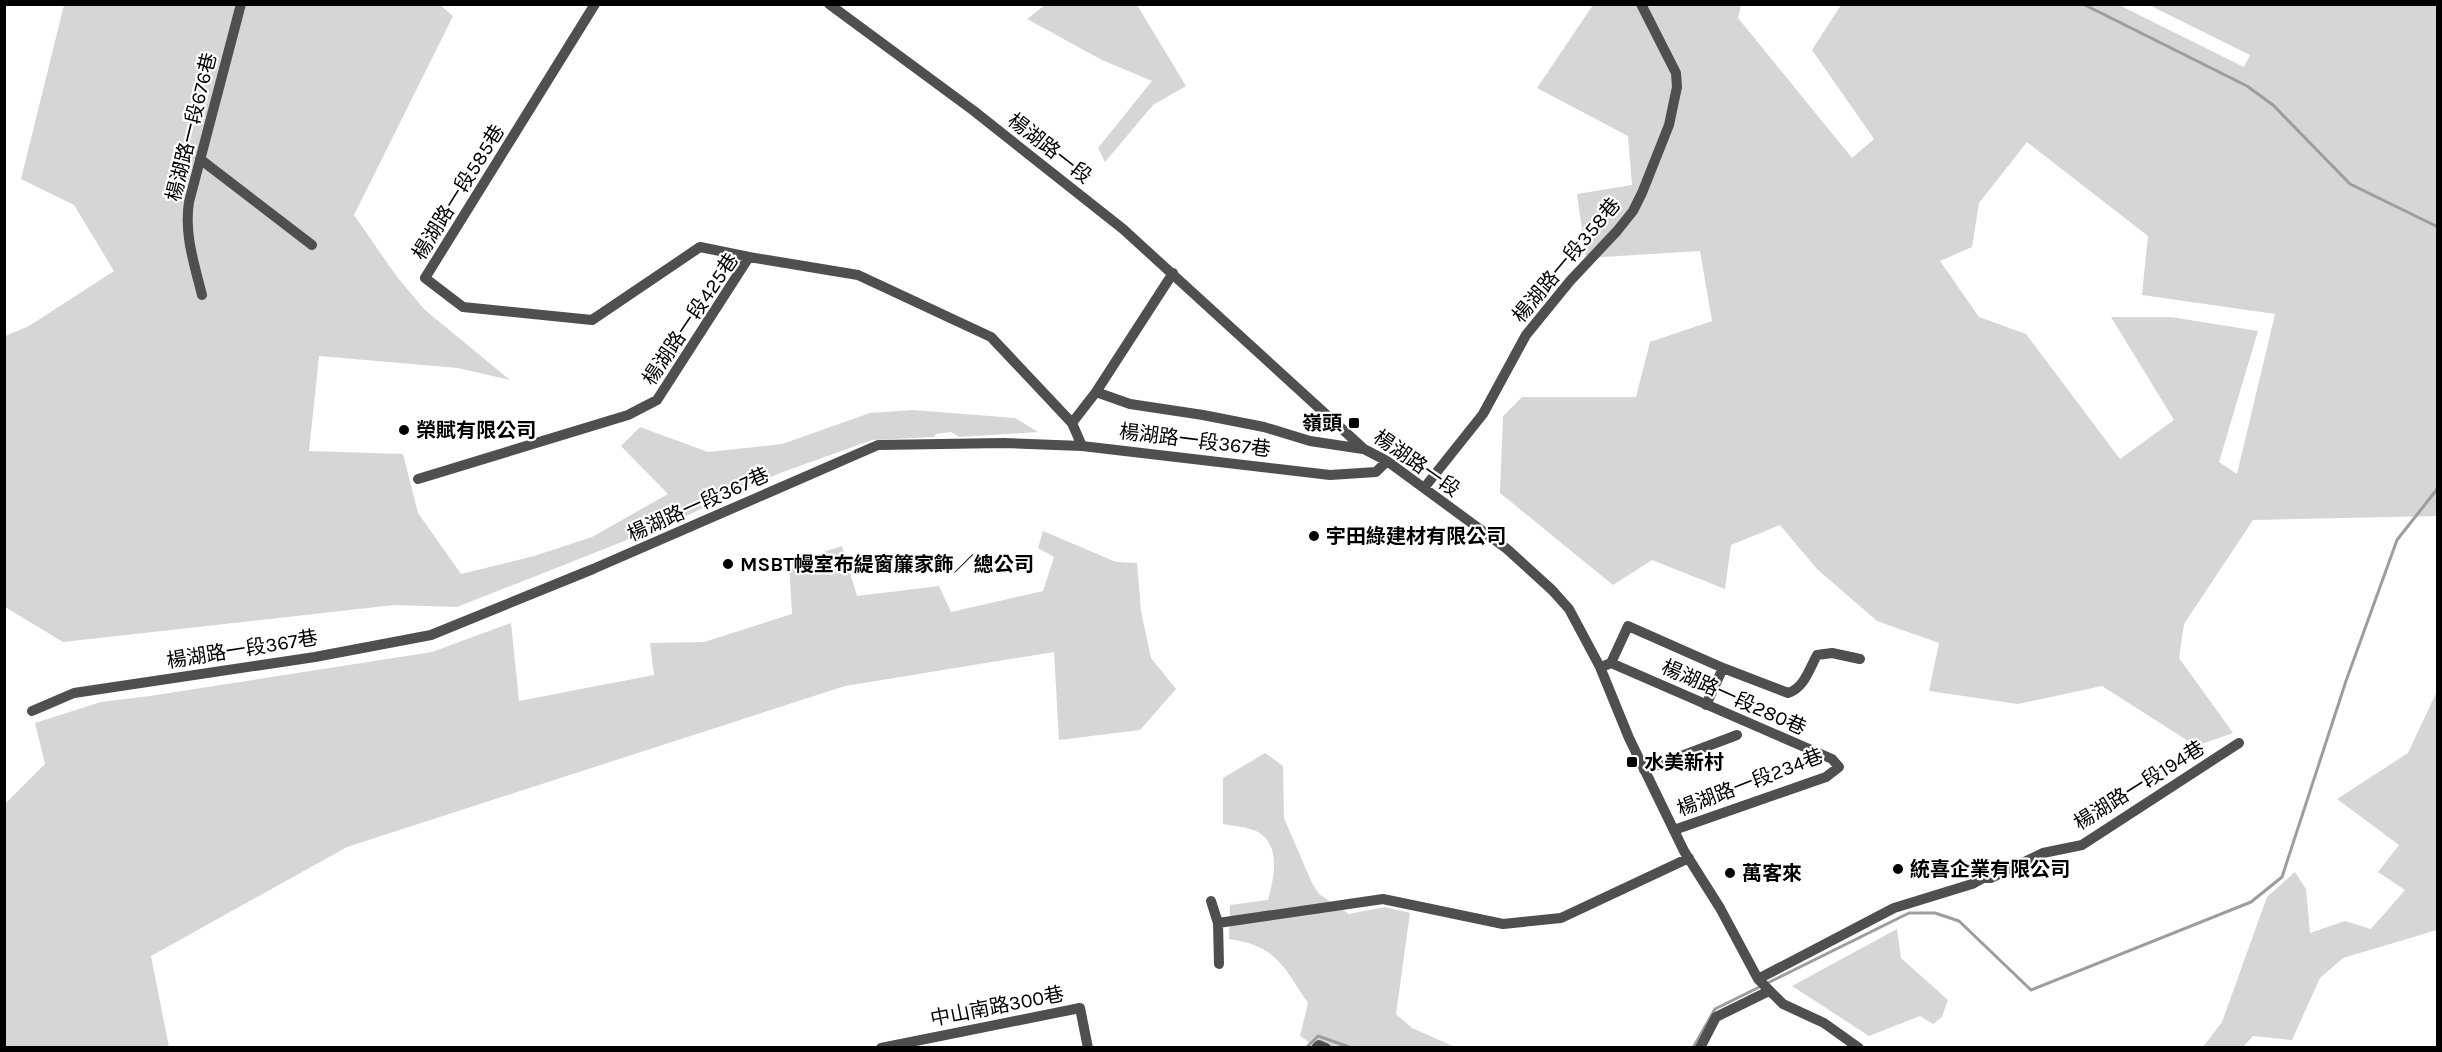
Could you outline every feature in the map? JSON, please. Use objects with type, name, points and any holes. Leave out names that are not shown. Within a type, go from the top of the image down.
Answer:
[{"type":"street","name":"楊湖路一段676巷","points":[[202,295],[187,236],[186,219],[241,4]]},
{"type":"street","name":"楊湖路一段585巷","points":[[595,4],[425,278],[463,307],[592,320],[700,247],[749,257]]},
{"type":"street","name":"楊湖路一段","points":[[829,4],[974,111],[1123,229],[1364,449],[1387,461],[1507,549],[1552,590],[1569,609],[1606,665],[1644,770],[1689,858],[1764,985],[1783,1004],[1824,1023],[1859,1047]]},
{"type":"street","name":"楊湖路一段358巷","points":[[1424,488],[1483,414],[1526,335],[1570,281],[1617,231],[1633,211],[1642,193],[1669,125],[1677,87],[1676,74],[1641,4]]},
{"type":"street","points":[[200,159],[312,244]]},
{"type":"street","name":"楊湖路一段425巷","points":[[418,478],[628,415],[657,400],[749,257],[858,275],[991,337],[1072,423],[1082,446]]},
{"type":"street","points":[[1072,423],[1096,392],[1173,273]]},
{"type":"street","points":[[1096,392],[1130,404],[1203,415],[1264,427],[1310,441],[1364,449]]},
{"type":"street","name":"楊湖路一段367巷","points":[[32,711],[74,693],[315,657],[430,635],[593,569],[878,445],[1004,443],[1082,446],[1330,475],[1376,472],[1387,461]]},
{"type":"street","name":"楊湖路一段280巷","points":[[1839,767],[1832,759],[1606,665],[1628,626],[1723,668],[1788,693],[1796,690],[1803,682],[1817,655],[1832,653],[1860,659]]},
{"type":"street","points":[[1706,705],[1723,668]]},
{"type":"street","points":[[1644,770],[1737,735]]},
{"type":"street","name":"楊湖路一段194巷","points":[[1700,1047],[1716,1017],[1764,985],[1894,908],[1972,884],[1983,878],[1991,878],[2043,853],[2082,845],[2239,742]]},
{"type":"street","name":"楊湖路一段234巷","points":[[1674,830],[1826,777],[1839,767]]},
{"type":"street","points":[[1218,923],[1383,899],[1503,924],[1561,918],[1689,858]]},
{"type":"street","points":[[1211,901],[1218,923],[1219,964]]},
{"type":"street","name":"中山南路300巷","points":[[881,1047],[1080,1008],[1088,1047]]},
{"type":"street","points":[[1316,1047],[1319,1045],[1326,1047]]},
{"type":"shaded area","points":[[439,4],[453,16],[354,215],[397,277],[425,310],[510,380],[458,368],[319,356],[309,451],[403,454],[418,513],[461,574],[534,556],[592,537],[668,494],[621,446],[640,427],[708,452],[782,444],[870,413],[913,410],[1015,418],[1038,432],[959,437],[951,432],[936,434],[934,437],[872,440],[780,473],[675,521],[457,607],[394,605],[63,642],[5,607],[5,336],[29,326],[114,271],[74,205],[21,179],[64,5]]},
{"type":"shaded area","points":[[1045,5],[1137,5],[1186,86],[1153,105],[1105,162],[1098,148],[1152,81],[1102,60],[1027,19]]},
{"type":"shaded area","points":[[1593,5],[1741,5],[1738,18],[1852,158],[1874,139],[1812,50],[1841,5],[2119,5],[2244,67],[2250,55],[2149,5],[2437,5],[2437,516],[2253,520],[2184,624],[2179,658],[2233,733],[2196,746],[2102,686],[2018,704],[1929,691],[1939,643],[1877,621],[1817,569],[1780,525],[1731,545],[1725,589],[1652,560],[1613,585],[1500,493],[1503,416],[1522,397],[1636,397],[1650,342],[1712,321],[1700,251],[1586,258],[1577,194],[1632,185],[1628,136],[1537,88]],"holes":[[[2027,142],[2148,236],[2142,295],[2275,314],[2237,474],[2219,462],[2258,331],[2171,317],[2111,317],[2174,420],[2120,459],[2026,334],[1979,317],[1940,261],[1972,247],[1979,203]]]},
{"type":"shaded area","points":[[1043,531],[1116,562],[1137,563],[1141,611],[1151,658],[1176,689],[1140,730],[1059,740],[1054,652],[845,686],[347,847],[151,956],[169,1047],[5,1047],[5,804],[45,764],[35,723],[101,702],[432,652],[511,623],[519,701],[654,675],[650,643],[704,642],[792,614],[789,563],[842,546],[857,596],[939,586],[951,612],[1043,591],[1054,557],[1038,548]]},
{"type":"shaded area","points":[[2437,691],[2437,930],[2343,958],[2320,978],[2292,1040],[2253,1036],[2243,1047],[2203,1047],[2222,1022],[2267,897],[2295,872],[2306,889],[2310,933],[2345,921],[2371,929],[2405,890],[2378,872],[2399,845],[2337,799],[2408,753]]},
{"type":"shaded area","points":[[1265,753],[1283,766],[1284,818],[1319,894],[1349,914],[1385,907],[1410,913],[1396,1014],[1412,1028],[1455,1047],[1316,1047],[1300,1036],[1308,1003],[1285,968],[1258,947],[1229,939],[1230,905],[1268,900],[1274,862],[1270,844],[1256,831],[1223,824],[1223,778]]},
{"type":"shaded area","points":[[1897,929],[1901,958],[1948,1000],[1942,1017],[1933,1024],[1920,1016],[1869,1036],[1792,986]]},
{"type":"waterway","points":[[2083,4],[2247,86],[2273,105],[2350,184],[2438,227]]},
{"type":"waterway","points":[[1693,1048],[1715,1009],[1909,913],[1935,913],[1959,921],[2031,990],[2251,902],[2282,877],[2346,681],[2397,540],[2438,488]]},
{"type":"waterway","points":[[1306,1048],[1318,1036],[1352,1048]]},
{"type":"place","name":"嶺頭","points":[[1354,423]]},
{"type":"place","name":"榮賦有限公司","points":[[404,430]]},
{"type":"place","name":"宇田綠建材有限公司","points":[[1314,536]]},
{"type":"place","name":"MSBT幔室布緹窗簾家飾／總公司","points":[[728,564]]},
{"type":"place","name":"水美新村","points":[[1632,762]]},
{"type":"place","name":"統喜企業有限公司","points":[[1898,869]]},
{"type":"place","name":"萬客來","points":[[1730,873]]}]
